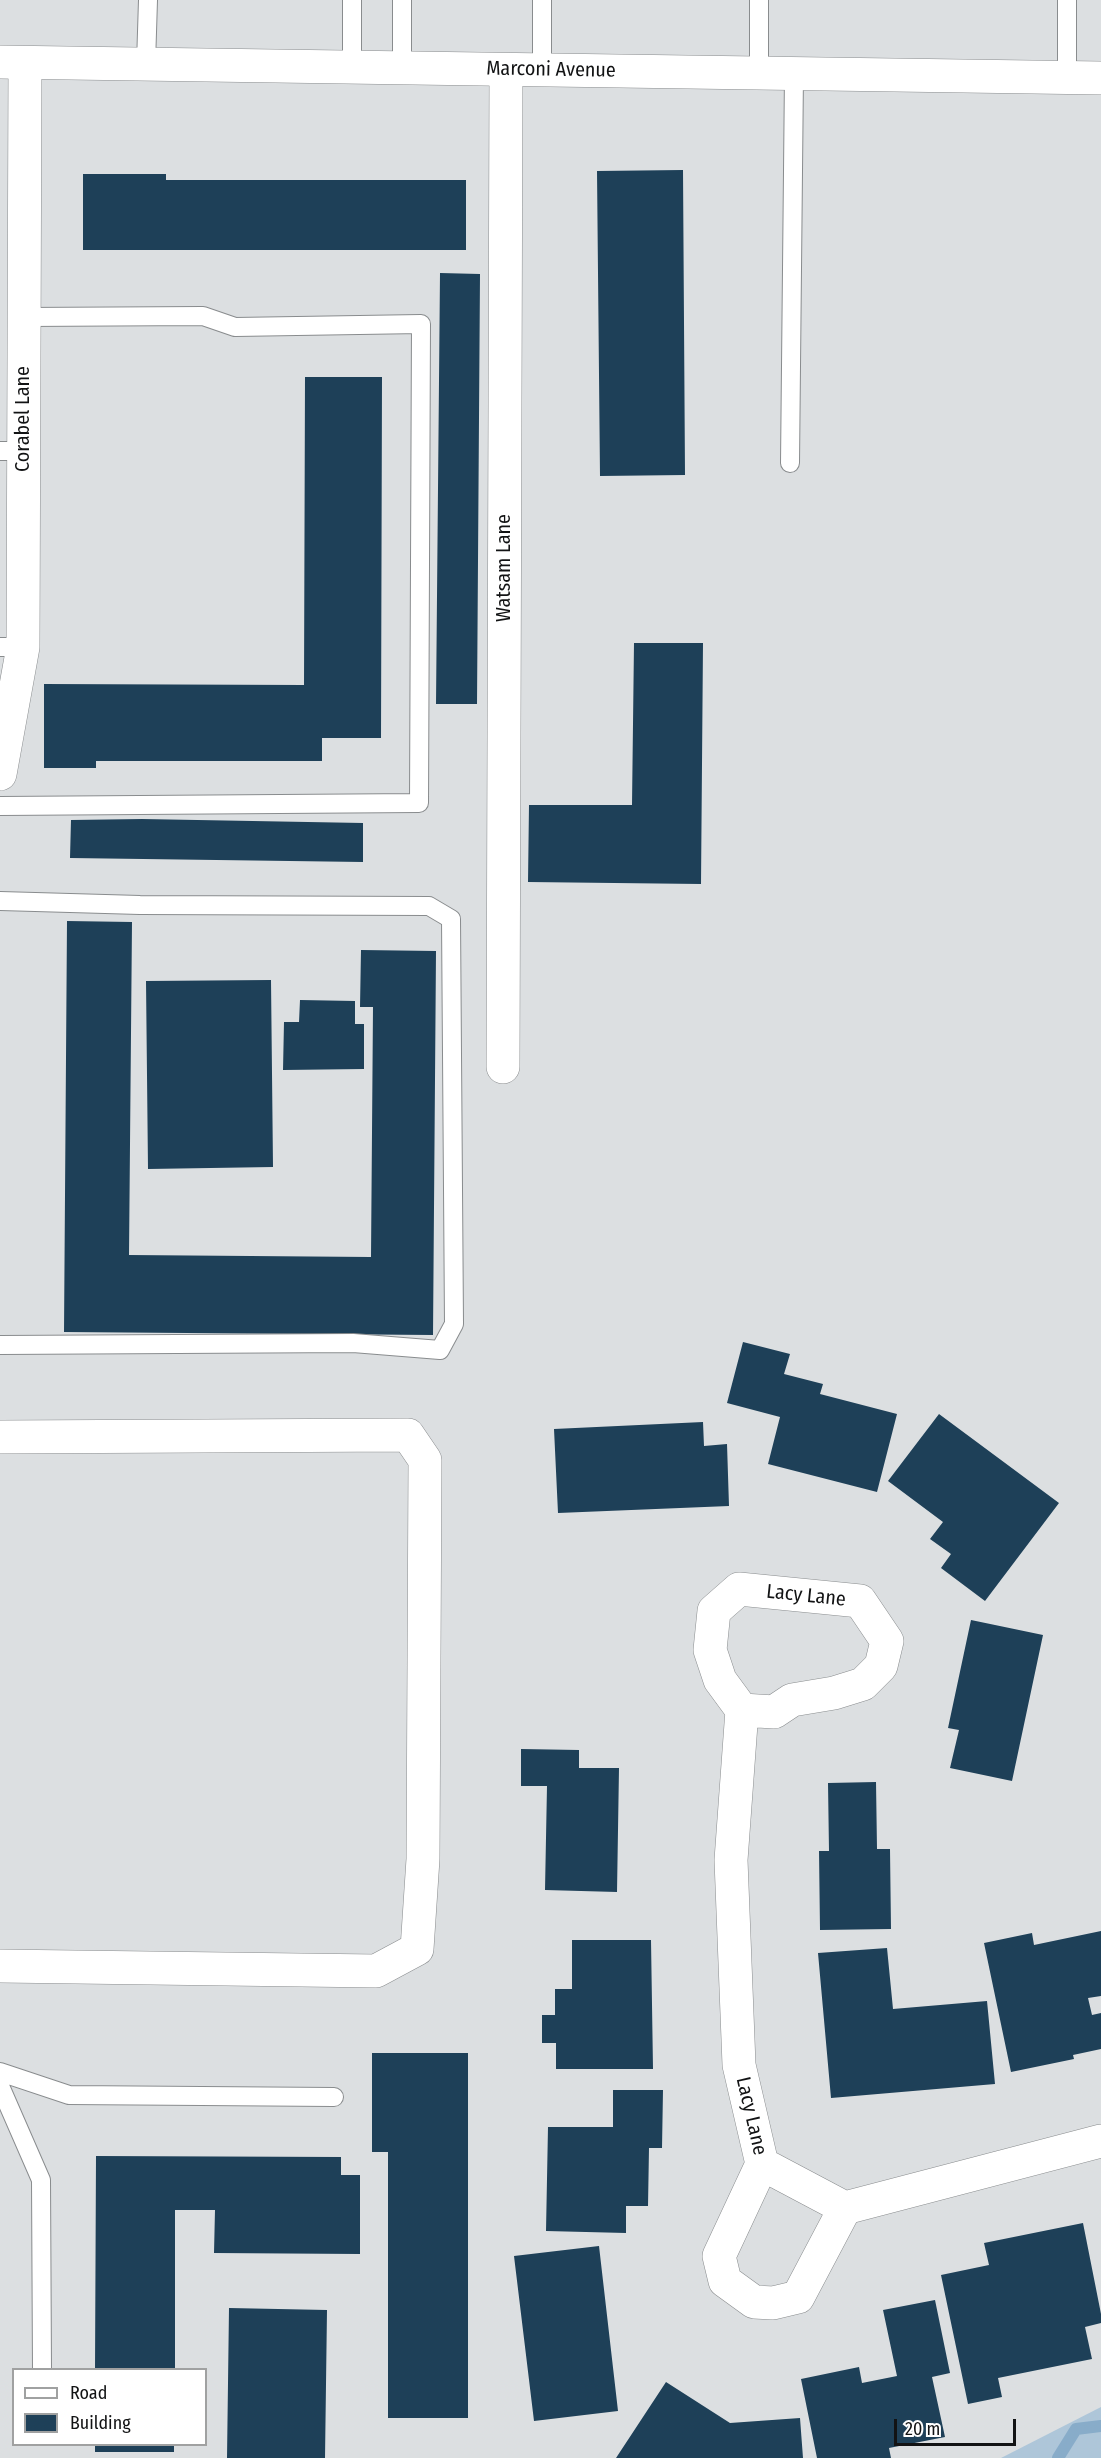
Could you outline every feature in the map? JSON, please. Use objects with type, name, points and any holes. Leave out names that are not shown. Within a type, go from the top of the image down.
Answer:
[{"type":"street","name":"Marconi Avenue","points":[[12,63],[1101,78]]},
{"type":"street","name":"Corabel Lane","points":[[0,774],[11,647],[12,451],[24,317],[12,63]]},
{"type":"street","name":"Watsam Lane","points":[[503,1067],[506,70]]},
{"type":"street","points":[[0,1437],[408,1435],[425,1460],[425,1483],[423,1859],[417,1949],[375,1971],[0,1966]]},
{"type":"street","name":"Lacy Lane","points":[[742,1710],[774,1712],[792,1700],[834,1693],[863,1684],[881,1666],[887,1641],[860,1602],[739,1589],[714,1611],[710,1650],[720,1680],[742,1710],[732,1860],[739,2065],[762,2164],[845,2208]]},
{"type":"street","points":[[762,2164],[719,2256],[725,2281],[754,2302],[773,2303],[798,2297],[845,2208],[1101,2141]]},
{"type":"lane","points":[[146,64],[148,0]]},
{"type":"lane","points":[[352,0],[352,68]]},
{"type":"lane","points":[[402,0],[402,68]]},
{"type":"lane","points":[[542,0],[542,70]]},
{"type":"lane","points":[[759,0],[759,73]]},
{"type":"lane","points":[[1067,0],[1067,78]]},
{"type":"lane","points":[[790,463],[794,74]]},
{"type":"lane","points":[[0,806],[419,803],[421,324],[235,327],[203,316],[24,317]]},
{"type":"lane","points":[[0,901],[140,905],[429,906],[451,919],[454,1324],[440,1350],[353,1343],[0,1345]]},
{"type":"lane","points":[[0,2072],[69,2095],[334,2097]]},
{"type":"lane","points":[[0,2086],[41,2180],[42,2368]]},
{"type":"shaded area","points":[[1101,2407],[1101,2458],[1001,2458]]},
{"type":"building","points":[[683,170],[685,475],[600,476],[597,171]]},
{"type":"building","points":[[83,174],[166,174],[166,180],[466,180],[466,250],[83,250]]},
{"type":"building","points":[[440,273],[480,274],[477,704],[436,704]]},
{"type":"building","points":[[305,377],[382,377],[381,738],[322,738],[322,761],[96,761],[96,768],[44,768],[44,684],[304,685]]},
{"type":"building","points":[[634,643],[703,643],[701,884],[528,882],[529,805],[632,805]]},
{"type":"building","points":[[71,820],[363,823],[363,862],[70,858]]},
{"type":"building","points":[[67,921],[132,922],[129,1255],[371,1257],[373,1007],[360,1007],[361,950],[436,951],[433,1335],[64,1332]]},
{"type":"building","points":[[271,980],[273,1167],[148,1169],[146,981]]},
{"type":"building","points":[[300,1000],[355,1001],[355,1024],[364,1024],[364,1069],[283,1070],[284,1022],[299,1022]]},
{"type":"building","points":[[743,1342],[790,1354],[784,1374],[823,1384],[820,1394],[897,1414],[877,1492],[768,1464],[780,1417],[727,1403]]},
{"type":"building","points":[[939,1414],[1059,1503],[985,1601],[941,1568],[951,1554],[930,1539],[943,1522],[888,1481]]},
{"type":"building","points":[[703,1422],[704,1446],[727,1444],[729,1506],[558,1513],[554,1429]]},
{"type":"building","points":[[971,1620],[1043,1635],[1012,1781],[950,1768],[959,1730],[948,1728]]},
{"type":"building","points":[[521,1749],[579,1750],[579,1768],[619,1768],[617,1892],[545,1890],[547,1786],[521,1786]]},
{"type":"building","points":[[876,1782],[877,1849],[890,1849],[891,1929],[820,1930],[819,1851],[829,1851],[828,1783]]},
{"type":"building","points":[[1101,1931],[1101,1996],[1088,1998],[1092,2015],[1101,2013],[1101,2049],[1073,2055],[1074,2059],[1011,2072],[984,1943],[1032,1933],[1034,1945]]},
{"type":"building","points":[[572,1940],[651,1940],[653,2069],[556,2069],[556,2043],[542,2043],[542,2015],[555,2015],[555,1989],[572,1989]]},
{"type":"building","points":[[887,1948],[893,2009],[987,2001],[995,2084],[831,2098],[818,1953]]},
{"type":"building","points":[[372,2053],[468,2053],[468,2418],[388,2418],[388,2152],[372,2152]]},
{"type":"building","points":[[613,2090],[663,2090],[662,2148],[649,2148],[648,2206],[626,2206],[626,2233],[546,2231],[548,2127],[613,2127]]},
{"type":"building","points":[[96,2156],[341,2157],[341,2175],[360,2175],[360,2254],[214,2253],[215,2210],[175,2210],[175,2368],[95,2368]]},
{"type":"building","points":[[1083,2223],[1101,2314],[1101,2323],[1085,2327],[1092,2359],[998,2378],[1002,2397],[968,2404],[941,2275],[989,2265],[984,2243]]},
{"type":"building","points":[[599,2246],[618,2411],[534,2421],[514,2256]]},
{"type":"building","points":[[935,2300],[950,2373],[932,2377],[945,2437],[889,2448],[891,2458],[817,2458],[801,2379],[859,2367],[862,2383],[897,2376],[883,2310]]},
{"type":"building","points":[[229,2308],[327,2310],[325,2458],[227,2458]]},
{"type":"building","points":[[666,2382],[730,2423],[800,2418],[803,2458],[616,2458]]},
{"type":"building","points":[[95,2446],[174,2446],[174,2452],[95,2452]]},
{"type":"waterway","points":[[1058,2458],[1076,2429],[1101,2426]]}]
